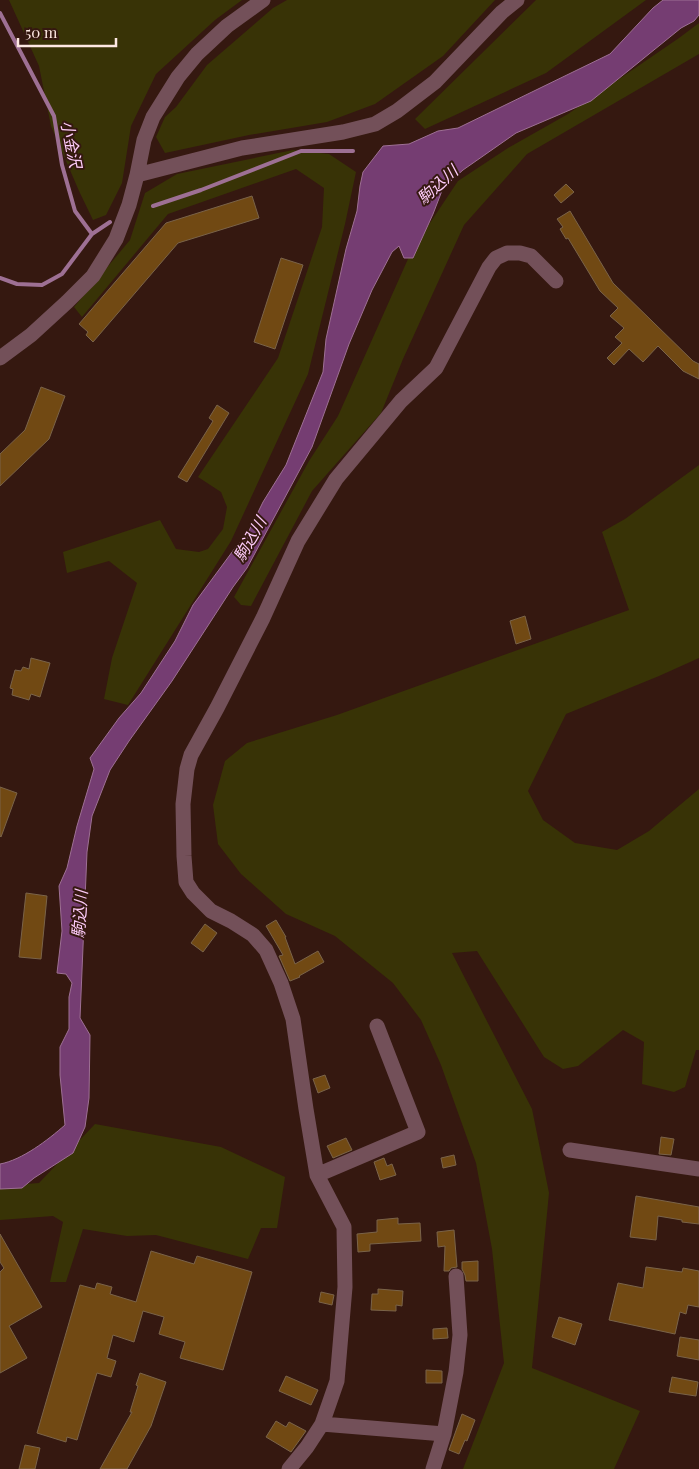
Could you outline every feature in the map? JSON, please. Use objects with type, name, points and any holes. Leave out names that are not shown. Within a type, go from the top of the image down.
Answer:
[{"type":"street","points":[[0,358],[30,335],[93,276],[116,239],[129,205],[144,140],[153,117],[178,77],[197,54],[227,26],[263,0]]},
{"type":"street","points":[[137,175],[242,148],[343,132],[375,124],[397,111],[435,82],[502,12],[517,0]]},
{"type":"street","points":[[289,1469],[307,1447],[322,1424],[337,1381],[345,1287],[344,1227],[317,1175],[293,1019],[281,983],[266,950],[253,935],[232,921],[211,911],[193,893],[186,882],[183,804],[186,769],[191,754],[218,708],[298,541],[336,479],[401,401],[436,368],[489,267],[496,258],[507,253],[520,253],[531,256],[556,281]]},
{"type":"street","points":[[317,1175],[418,1132],[377,1026]]},
{"type":"street","points":[[570,1150],[699,1169]]},
{"type":"street","points":[[432,1469],[444,1434],[456,1372],[460,1335],[456,1276]]},
{"type":"street","points":[[322,1424],[444,1434]]},
{"type":"shaded area","points":[[9,0],[242,0],[215,20],[156,74],[131,126],[122,183],[106,215],[93,220],[79,191],[51,126],[39,66]]},
{"type":"shaded area","points":[[287,0],[495,0],[443,56],[375,104],[327,122],[249,135],[165,153],[156,137],[165,117],[176,107],[207,65],[273,8]]},
{"type":"shaded area","points":[[536,0],[646,0],[546,73],[425,129],[415,119]]},
{"type":"shaded area","points":[[699,23],[699,54],[527,154],[464,225],[403,359],[381,413],[312,491],[251,606],[241,605],[234,597],[309,461],[338,416],[412,250],[458,181],[508,148],[568,114]]},
{"type":"shaded area","points":[[293,150],[329,154],[356,172],[308,374],[231,541],[128,705],[104,699],[112,658],[137,583],[109,561],[67,573],[63,552],[160,520],[176,549],[199,552],[208,549],[223,529],[227,507],[221,492],[198,477],[278,358],[322,227],[324,188],[296,169],[168,214],[82,317],[74,307],[130,240],[145,193],[177,174]]},
{"type":"shaded area","points":[[699,465],[699,658],[566,714],[528,791],[543,820],[575,843],[617,850],[649,831],[699,789],[699,1050],[696,1050],[685,1087],[674,1092],[642,1084],[644,1042],[623,1030],[578,1066],[563,1069],[544,1057],[477,951],[452,953],[532,1109],[549,1193],[532,1368],[640,1411],[614,1469],[463,1469],[504,1363],[492,1249],[476,1163],[441,1065],[421,1020],[393,983],[335,936],[286,914],[241,874],[218,844],[213,805],[225,761],[247,743],[337,715],[629,610],[602,532],[625,519]]},
{"type":"shaded area","points":[[95,1124],[221,1147],[285,1177],[277,1228],[261,1228],[248,1259],[156,1235],[127,1236],[83,1229],[66,1282],[50,1282],[63,1222],[53,1216],[0,1220],[0,1186],[39,1183]]},
{"type":"water","name":"駒込川","points":[[663,0],[699,0],[699,15],[694,21],[681,28],[591,101],[516,133],[463,170],[443,188],[413,258],[404,258],[399,246],[392,252],[372,290],[349,344],[312,447],[247,568],[110,770],[92,816],[87,852],[80,1018],[90,1035],[89,1098],[85,1127],[73,1153],[22,1188],[0,1189],[0,1164],[26,1154],[65,1125],[60,1075],[60,1047],[69,1029],[69,997],[72,983],[66,974],[57,973],[62,931],[59,886],[67,868],[94,769],[90,758],[119,718],[141,693],[175,641],[193,605],[238,544],[244,541],[263,502],[286,465],[323,372],[326,339],[346,249],[357,211],[363,172],[383,146],[409,144],[438,131],[458,128],[610,54],[653,8]]},
{"type":"building","points":[[566,184],[574,192],[561,203],[554,195]]},
{"type":"building","points":[[252,196],[259,218],[178,243],[93,342],[86,335],[88,332],[79,324],[166,223]]},
{"type":"building","points":[[570,211],[613,283],[693,361],[699,364],[699,379],[683,371],[658,346],[643,362],[629,349],[614,365],[607,358],[622,343],[615,337],[624,328],[610,316],[618,308],[600,291],[568,238],[566,239],[560,229],[563,227],[557,219]]},
{"type":"building","points":[[281,258],[303,265],[275,349],[254,342]]},
{"type":"building","points":[[41,387],[65,396],[49,439],[0,486],[0,454],[25,430]]},
{"type":"building","points":[[217,405],[229,413],[187,482],[178,477],[213,421],[209,418]]},
{"type":"building","points":[[525,616],[531,639],[516,644],[510,621]]},
{"type":"building","points":[[31,658],[50,663],[40,697],[31,694],[29,700],[12,695],[13,689],[10,688],[15,670],[21,671],[23,667],[29,669]]},
{"type":"building","points":[[0,787],[17,793],[1,837],[0,836]]},
{"type":"building","points":[[26,893],[47,896],[41,959],[19,957]]},
{"type":"building","points":[[276,920],[286,937],[295,964],[318,951],[324,962],[290,981],[279,956],[283,955],[266,926]]},
{"type":"building","points":[[205,924],[217,933],[203,952],[191,943]]},
{"type":"building","points":[[325,1075],[330,1088],[318,1093],[313,1079]]},
{"type":"building","points":[[661,1137],[674,1139],[671,1155],[659,1154]]},
{"type":"building","points":[[346,1138],[352,1150],[333,1158],[327,1146]]},
{"type":"building","points":[[454,1155],[456,1165],[443,1168],[441,1158]]},
{"type":"building","points":[[384,1158],[387,1166],[392,1164],[396,1175],[380,1180],[374,1162]]},
{"type":"building","points":[[636,1196],[699,1207],[699,1224],[658,1216],[656,1240],[630,1237]]},
{"type":"building","points":[[398,1218],[398,1224],[420,1223],[421,1241],[370,1244],[370,1251],[358,1252],[357,1234],[377,1232],[377,1220]]},
{"type":"building","points":[[454,1230],[457,1267],[444,1271],[445,1246],[438,1247],[437,1232]]},
{"type":"building","points":[[0,1234],[42,1307],[9,1326],[27,1358],[0,1373],[0,1272],[4,1268],[0,1262]]},
{"type":"building","points":[[151,1251],[194,1264],[197,1256],[252,1272],[223,1370],[180,1358],[185,1342],[159,1334],[164,1317],[143,1311],[134,1342],[113,1335],[107,1358],[116,1361],[111,1377],[97,1373],[77,1440],[67,1437],[66,1442],[37,1433],[80,1285],[95,1289],[97,1283],[112,1287],[110,1294],[136,1302]]},
{"type":"building","points":[[478,1261],[478,1281],[466,1281],[462,1262]]},
{"type":"building","points":[[646,1267],[682,1272],[683,1268],[699,1271],[699,1307],[688,1305],[686,1314],[680,1312],[675,1334],[609,1320],[618,1283],[643,1288]]},
{"type":"building","points":[[378,1289],[403,1291],[402,1306],[396,1305],[396,1311],[371,1310],[372,1294],[378,1294]]},
{"type":"building","points":[[321,1292],[334,1295],[332,1305],[319,1302]]},
{"type":"building","points":[[559,1317],[582,1324],[575,1345],[552,1337]]},
{"type":"building","points":[[447,1328],[448,1338],[433,1339],[433,1329]]},
{"type":"building","points":[[680,1337],[699,1340],[699,1360],[677,1356]]},
{"type":"building","points":[[426,1370],[442,1371],[442,1383],[426,1383]]},
{"type":"building","points":[[140,1373],[166,1382],[151,1426],[127,1469],[100,1469],[132,1412],[130,1412]]},
{"type":"building","points":[[286,1376],[318,1390],[311,1405],[279,1391]]},
{"type":"building","points":[[672,1377],[698,1382],[696,1396],[669,1392]]},
{"type":"building","points":[[462,1414],[475,1420],[467,1441],[465,1440],[459,1454],[449,1450]]},
{"type":"building","points":[[276,1421],[286,1427],[289,1422],[306,1431],[291,1452],[266,1437]]},
{"type":"building","points":[[25,1445],[40,1448],[35,1469],[19,1469]]},
{"type":"waterway","name":"小金沢","points":[[0,13],[54,116],[62,165],[75,211],[92,234]]},
{"type":"waterway","name":"小金沢","points":[[153,206],[201,190],[301,151],[353,151]]},
{"type":"waterway","points":[[0,278],[17,284],[42,285],[62,274],[92,234],[110,222]]}]
